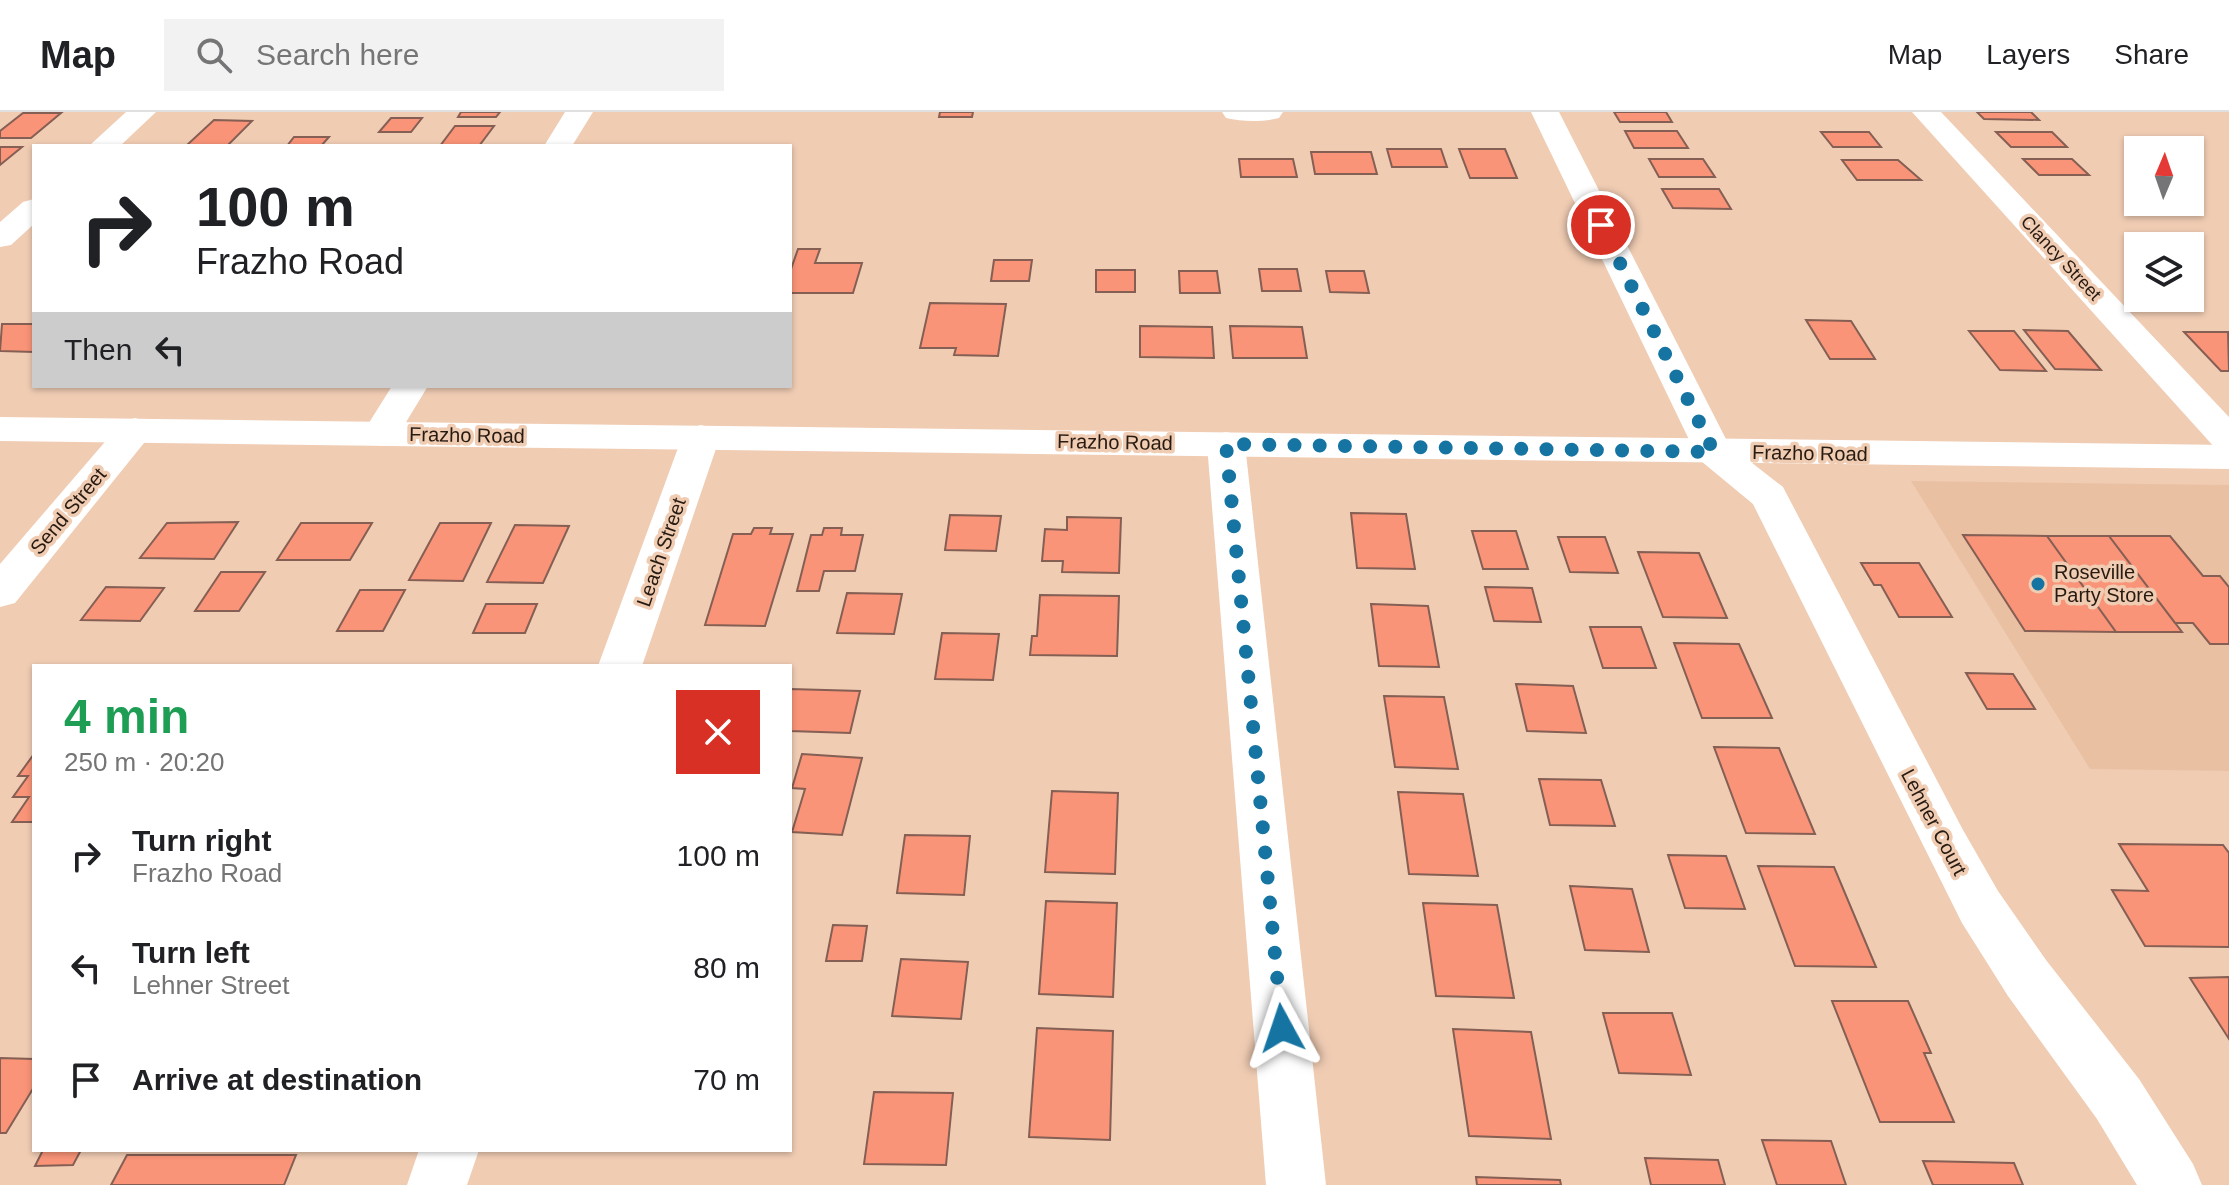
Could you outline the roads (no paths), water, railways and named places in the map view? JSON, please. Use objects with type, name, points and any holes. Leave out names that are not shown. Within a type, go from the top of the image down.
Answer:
[{"type":"street","points":[[105,144],[142,112]]},
{"type":"street","points":[[559,144],[579,112]]},
{"type":"street","points":[[1236,112],[1269,112]]},
{"type":"street","points":[[1545,112],[1714,452]]},
{"type":"street","name":"Clancy Street","points":[[1926,112],[2229,440]]},
{"type":"street","points":[[0,238],[32,210]]},
{"type":"street","points":[[381,434],[409,388]]},
{"type":"street","name":"Frazho Road","points":[[0,429],[2229,457]]},
{"type":"street","name":"Send Street","points":[[0,592],[135,430]]},
{"type":"street","name":"Leach Street","points":[[621,664],[701,437]]},
{"type":"street","points":[[1226,444],[1296,1185]]},
{"type":"street","name":"Lehner Court","points":[[1714,452],[1769,496],[1945,845],[1980,907],[2027,978],[2118,1099],[2172,1185]]},
{"type":"street","points":[[437,1185],[448,1152]]},
{"type":"place","name":"Roseville Party Store","points":[[2038,584]]}]
